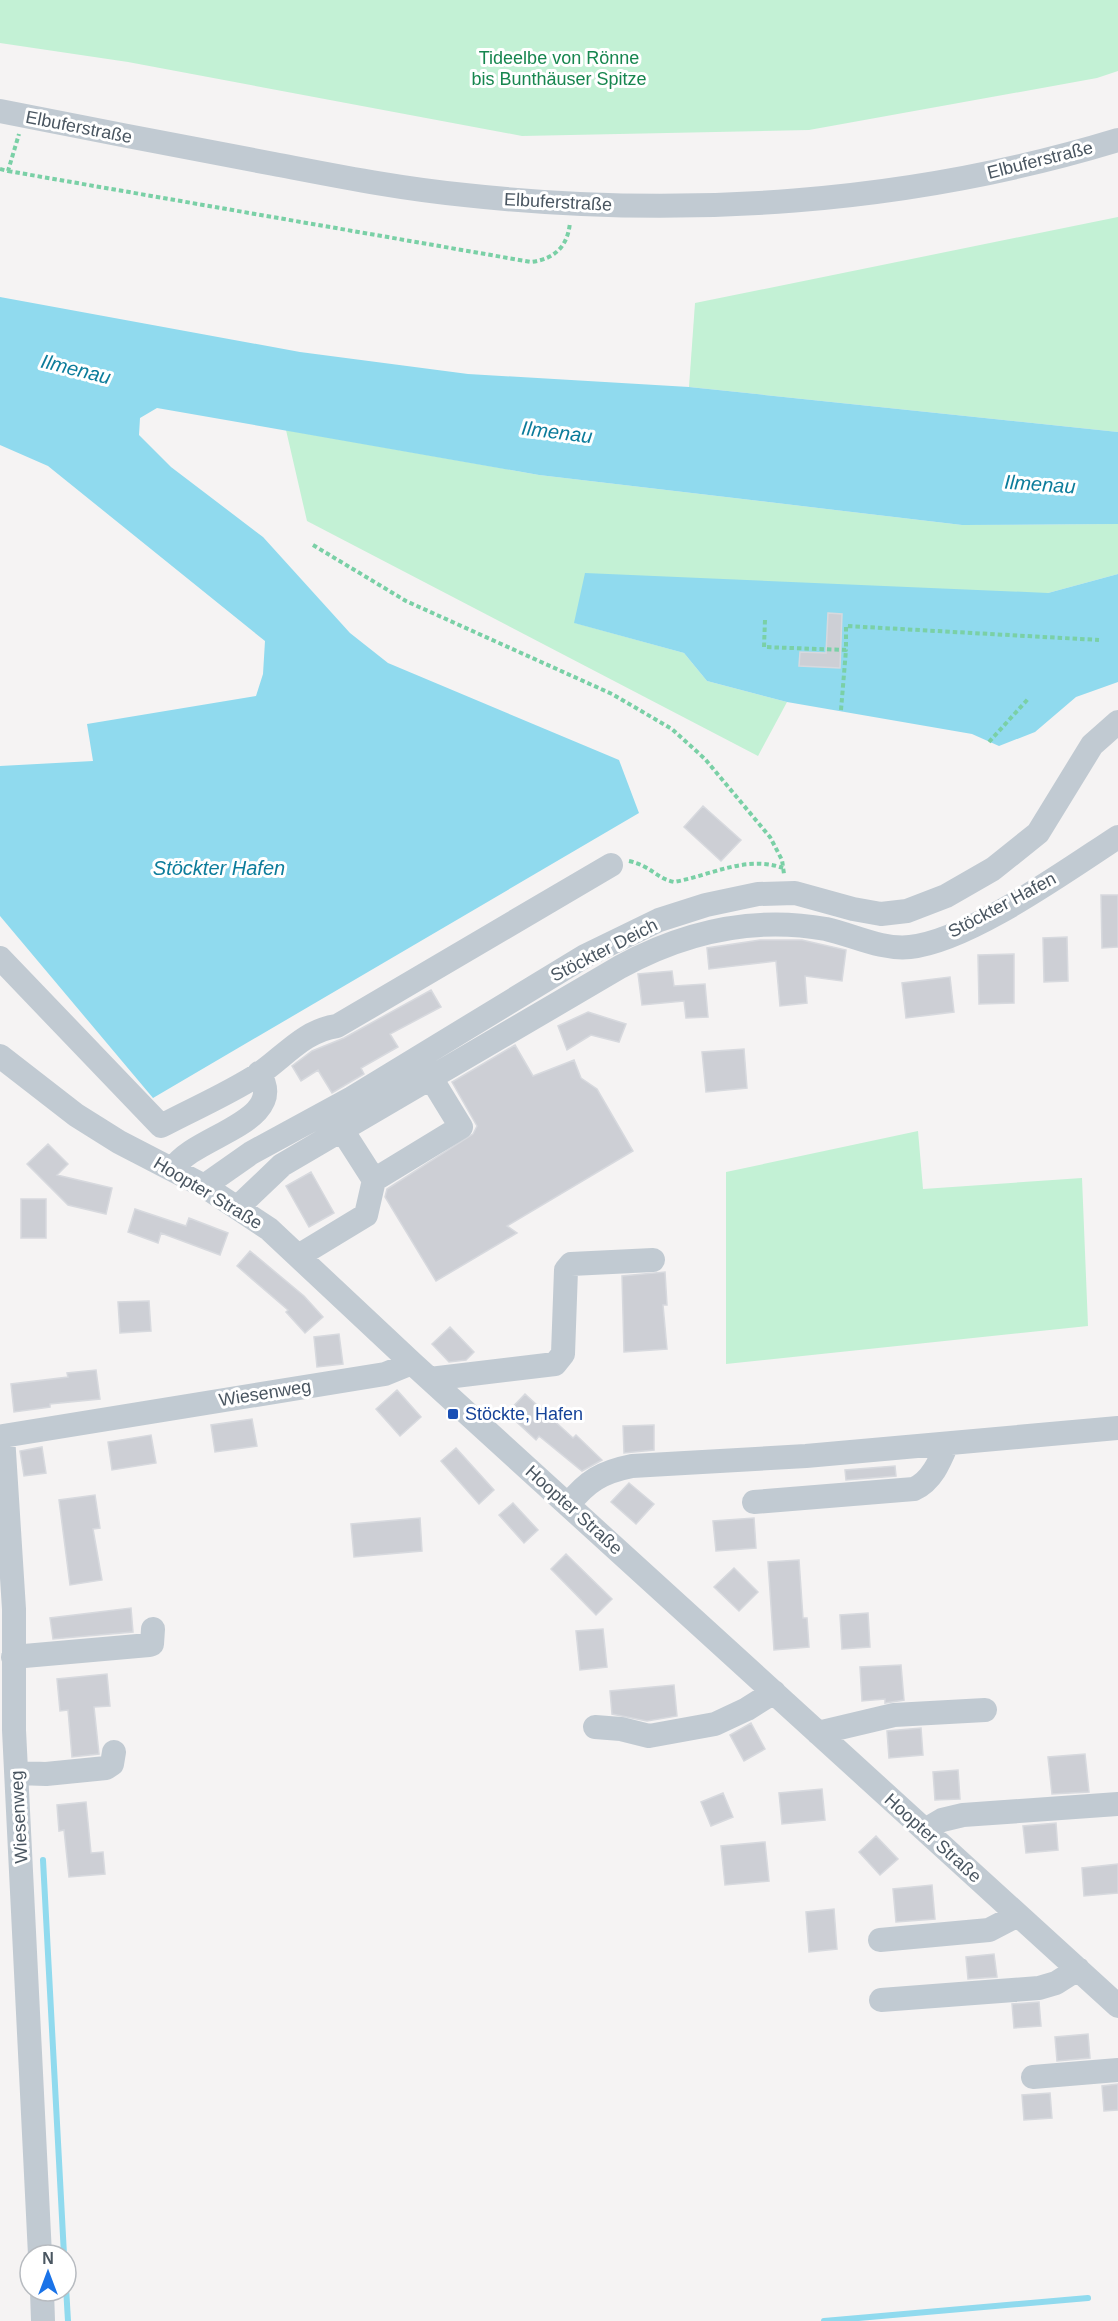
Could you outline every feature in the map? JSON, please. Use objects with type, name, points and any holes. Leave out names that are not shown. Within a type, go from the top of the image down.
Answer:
[{"type":"street","name":"Elbuferstraße","points":[[0,111],[415,189],[571,204],[710,205],[841,196],[970,176],[1058,157],[1118,140]]},
{"type":"street","name":"Stöckter Deich","points":[[204,1186],[251,1153],[352,1098],[614,941],[660,920],[784,880],[867,912],[891,914],[922,906],[954,891],[993,869],[1038,833],[1092,745],[1118,722]]},
{"type":"street","name":"Stöckter Hafen","points":[[238,1207],[282,1165],[629,962],[671,942],[717,930],[769,923],[828,930],[886,946],[910,947],[970,926],[1032,892],[1118,837]]},
{"type":"street","points":[[0,958],[160,1126],[259,1073],[285,1052],[323,1028],[336,1026],[611,865]]},
{"type":"street","name":"Hoopter Straße","points":[[0,1056],[76,1115],[238,1207],[300,1256],[421,1371],[1118,2006]]},
{"type":"street","points":[[173,1169],[179,1159],[252,1116],[261,1108],[266,1093],[265,1083],[259,1073]]},
{"type":"street","points":[[374,1180],[461,1127],[431,1078]]},
{"type":"street","points":[[300,1256],[366,1215],[374,1180],[342,1130]]},
{"type":"street","points":[[421,1371],[555,1364],[563,1354],[566,1270],[571,1264],[653,1260]]},
{"type":"street","name":"Wiesenweg","points":[[39,2243],[10,1664],[14,1609],[3,1436],[385,1374],[421,1371]]},
{"type":"street","points":[[568,1505],[582,1487],[608,1471],[632,1466],[946,1444],[1118,1428]]},
{"type":"street","points":[[754,1502],[914,1489],[922,1486],[937,1467],[946,1444]]},
{"type":"street","points":[[10,1664],[149,1645],[152,1644],[153,1629]]},
{"type":"street","points":[[10,1664],[117,1663]]},
{"type":"street","points":[[595,1726],[649,1736],[715,1724],[747,1709],[774,1692]]},
{"type":"street","points":[[818,1733],[894,1715],[985,1710]]},
{"type":"street","points":[[16,1773],[46,1774],[106,1768],[112,1764],[114,1752]]},
{"type":"street","points":[[925,1830],[942,1820],[963,1815],[1118,1804]]},
{"type":"street","points":[[880,1940],[989,1930],[1018,1915]]},
{"type":"street","points":[[881,2000],[1039,1988],[1056,1983],[1078,1969]]},
{"type":"street","points":[[1033,2077],[1118,2070]]},
{"type":"street","points":[[42,2303],[43,2321]]},
{"type":"path","points":[[8,171],[24,116]]},
{"type":"path","points":[[0,169],[531,262],[549,258],[563,247],[569,231],[571,204]]},
{"type":"path","points":[[313,545],[406,601],[612,694],[672,729],[705,759],[770,837],[782,860],[784,880]]},
{"type":"path","points":[[765,620],[764,646],[846,650]]},
{"type":"path","points":[[841,710],[846,626],[1099,640]]},
{"type":"path","points":[[989,742],[1028,699]]},
{"type":"path","points":[[611,865],[628,861],[646,865],[665,880],[674,882],[749,863],[763,863],[784,880]]},
{"type":"green space","name":"Tideelbe von Rönne bis Bunthäuser Spitze","points":[[0,0],[1118,0],[1118,71],[1097,78],[809,130],[522,136],[128,62],[0,43]]},
{"type":"green space","points":[[1118,217],[1118,432],[689,387],[695,303]]},
{"type":"green space","points":[[286,430],[539,475],[962,525],[1118,524],[1118,574],[1048,593],[575,623],[684,653],[707,681],[787,702],[758,756],[307,521]]},
{"type":"green space","points":[[918,1131],[923,1189],[1082,1178],[1088,1326],[726,1364],[726,1172]]},
{"type":"water","name":"Stöckter Hafen","points":[[0,297],[300,352],[468,374],[689,387],[1118,432],[1118,524],[962,525],[539,475],[157,408],[140,418],[139,435],[171,467],[263,537],[350,633],[388,663],[619,760],[639,813],[153,1098],[0,916],[0,766],[93,761],[87,724],[256,696],[263,674],[265,641],[48,466],[0,445]]},
{"type":"water","points":[[585,573],[1048,593],[1118,574],[1118,682],[1076,697],[1035,732],[999,746],[972,734],[787,702],[707,681],[684,653],[574,623]]},
{"type":"building","points":[[828,613],[842,614],[840,668],[799,666],[800,652],[826,653]]},
{"type":"building","points":[[703,806],[741,840],[721,861],[684,827]]},
{"type":"building","points":[[1101,895],[1118,895],[1118,947],[1102,948]]},
{"type":"building","points":[[1067,937],[1068,981],[1044,982],[1043,938]]},
{"type":"building","points":[[760,940],[802,940],[846,950],[842,981],[805,976],[807,1003],[780,1006],[776,961],[709,969],[707,948]]},
{"type":"building","points":[[1014,954],[1014,1003],[979,1004],[978,955]]},
{"type":"building","points":[[672,971],[674,986],[705,984],[708,1017],[686,1018],[684,1001],[642,1005],[638,974]]},
{"type":"building","points":[[950,977],[954,1012],[906,1018],[902,983]]},
{"type":"building","points":[[431,990],[441,1007],[390,1034],[398,1047],[361,1068],[364,1074],[332,1093],[318,1070],[301,1081],[292,1066],[312,1051],[344,1038]]},
{"type":"building","points":[[588,1012],[626,1024],[619,1042],[591,1035],[567,1050],[558,1026]]},
{"type":"building","points":[[515,1045],[533,1076],[574,1060],[581,1078],[597,1089],[633,1151],[507,1226],[517,1233],[436,1281],[385,1197],[387,1189],[473,1134],[477,1126],[452,1082]]},
{"type":"building","points":[[744,1049],[747,1088],[706,1092],[702,1052]]},
{"type":"building","points":[[48,1144],[68,1164],[57,1175],[112,1188],[106,1214],[68,1205],[27,1164]]},
{"type":"building","points":[[311,1172],[334,1213],[309,1227],[286,1186]]},
{"type":"building","points":[[21,1199],[46,1199],[46,1238],[21,1238]]},
{"type":"building","points":[[135,1209],[186,1226],[189,1218],[228,1233],[220,1255],[161,1233],[158,1243],[128,1232]]},
{"type":"building","points":[[250,1251],[304,1296],[323,1317],[305,1333],[286,1312],[288,1310],[237,1266]]},
{"type":"building","points":[[665,1272],[667,1305],[663,1305],[667,1349],[624,1352],[622,1276]]},
{"type":"building","points":[[149,1301],[151,1331],[120,1333],[118,1302]]},
{"type":"building","points":[[450,1327],[474,1352],[466,1360],[449,1362],[432,1344]]},
{"type":"building","points":[[339,1334],[343,1364],[317,1367],[314,1337]]},
{"type":"building","points":[[96,1370],[100,1399],[50,1404],[50,1407],[14,1412],[11,1384],[68,1377],[67,1373]]},
{"type":"building","points":[[397,1390],[421,1417],[400,1436],[376,1409]]},
{"type":"building","points":[[525,1394],[573,1438],[576,1435],[602,1460],[582,1471],[539,1436],[536,1440],[507,1413]]},
{"type":"building","points":[[252,1419],[257,1446],[215,1452],[211,1425]]},
{"type":"building","points":[[654,1425],[654,1450],[624,1453],[623,1426]]},
{"type":"building","points":[[151,1435],[156,1463],[112,1470],[108,1442]]},
{"type":"building","points":[[42,1447],[46,1473],[24,1476],[20,1451]]},
{"type":"building","points":[[456,1448],[494,1490],[479,1504],[441,1461]]},
{"type":"building","points":[[895,1466],[896,1476],[846,1480],[845,1470]]},
{"type":"building","points":[[629,1483],[654,1504],[636,1524],[611,1502]]},
{"type":"building","points":[[95,1495],[100,1528],[93,1529],[102,1580],[70,1585],[59,1500]]},
{"type":"building","points":[[513,1503],[538,1530],[524,1543],[499,1515]]},
{"type":"building","points":[[420,1518],[422,1551],[354,1557],[351,1524]]},
{"type":"building","points":[[754,1518],[756,1548],[716,1551],[713,1521]]},
{"type":"building","points":[[566,1554],[612,1599],[596,1615],[551,1569]]},
{"type":"building","points":[[799,1560],[803,1618],[807,1618],[809,1647],[774,1650],[768,1562]]},
{"type":"building","points":[[734,1568],[758,1592],[739,1611],[714,1587]]},
{"type":"building","points":[[131,1608],[133,1632],[53,1639],[50,1618]]},
{"type":"building","points":[[868,1613],[870,1647],[842,1649],[840,1615]]},
{"type":"building","points":[[603,1629],[607,1667],[580,1670],[576,1631]]},
{"type":"building","points":[[901,1665],[904,1700],[885,1703],[885,1699],[862,1701],[860,1667]]},
{"type":"building","points":[[107,1674],[110,1706],[94,1707],[99,1754],[72,1757],[68,1710],[60,1711],[57,1679]]},
{"type":"building","points":[[674,1685],[677,1716],[647,1721],[612,1714],[610,1691]]},
{"type":"building","points":[[751,1723],[765,1749],[744,1761],[730,1735]]},
{"type":"building","points":[[921,1728],[923,1755],[889,1758],[887,1731]]},
{"type":"building","points":[[1085,1754],[1089,1792],[1052,1794],[1048,1757]]},
{"type":"building","points":[[958,1770],[960,1799],[935,1800],[933,1772]]},
{"type":"building","points":[[822,1789],[825,1820],[782,1824],[779,1793]]},
{"type":"building","points":[[723,1793],[733,1817],[711,1826],[701,1802]]},
{"type":"building","points":[[86,1802],[91,1853],[103,1852],[105,1874],[69,1877],[64,1830],[59,1831],[57,1805]]},
{"type":"building","points":[[1056,1823],[1058,1850],[1026,1853],[1023,1826]]},
{"type":"building","points":[[876,1836],[898,1859],[880,1875],[859,1852]]},
{"type":"building","points":[[765,1842],[769,1881],[725,1885],[721,1846]]},
{"type":"building","points":[[1118,1864],[1118,1893],[1084,1896],[1082,1868]]},
{"type":"building","points":[[932,1885],[935,1919],[896,1922],[893,1889]]},
{"type":"building","points":[[834,1909],[837,1949],[809,1952],[806,1912]]},
{"type":"building","points":[[994,1954],[997,1977],[968,1979],[966,1957]]},
{"type":"building","points":[[1039,2002],[1041,2026],[1014,2028],[1012,2004]]},
{"type":"building","points":[[1088,2034],[1090,2058],[1057,2061],[1055,2037]]},
{"type":"building","points":[[1118,2084],[1118,2110],[1104,2111],[1102,2086]]},
{"type":"building","points":[[1050,2093],[1052,2118],[1024,2120],[1022,2095]]},
{"type":"waterway","points":[[43,1860],[63,2243]]},
{"type":"waterway","points":[[824,2321],[1088,2298]]},
{"type":"waterway","points":[[67,2303],[68,2321]]},
{"type":"place","name":"Stöckte, Hafen","points":[[453,1414]]},
{"type":"water label","name":"Ilmenau","points":[[76,369]]},
{"type":"water label","name":"Ilmenau","points":[[557,432]]},
{"type":"water label","name":"Ilmenau","points":[[1040,484]]}]
